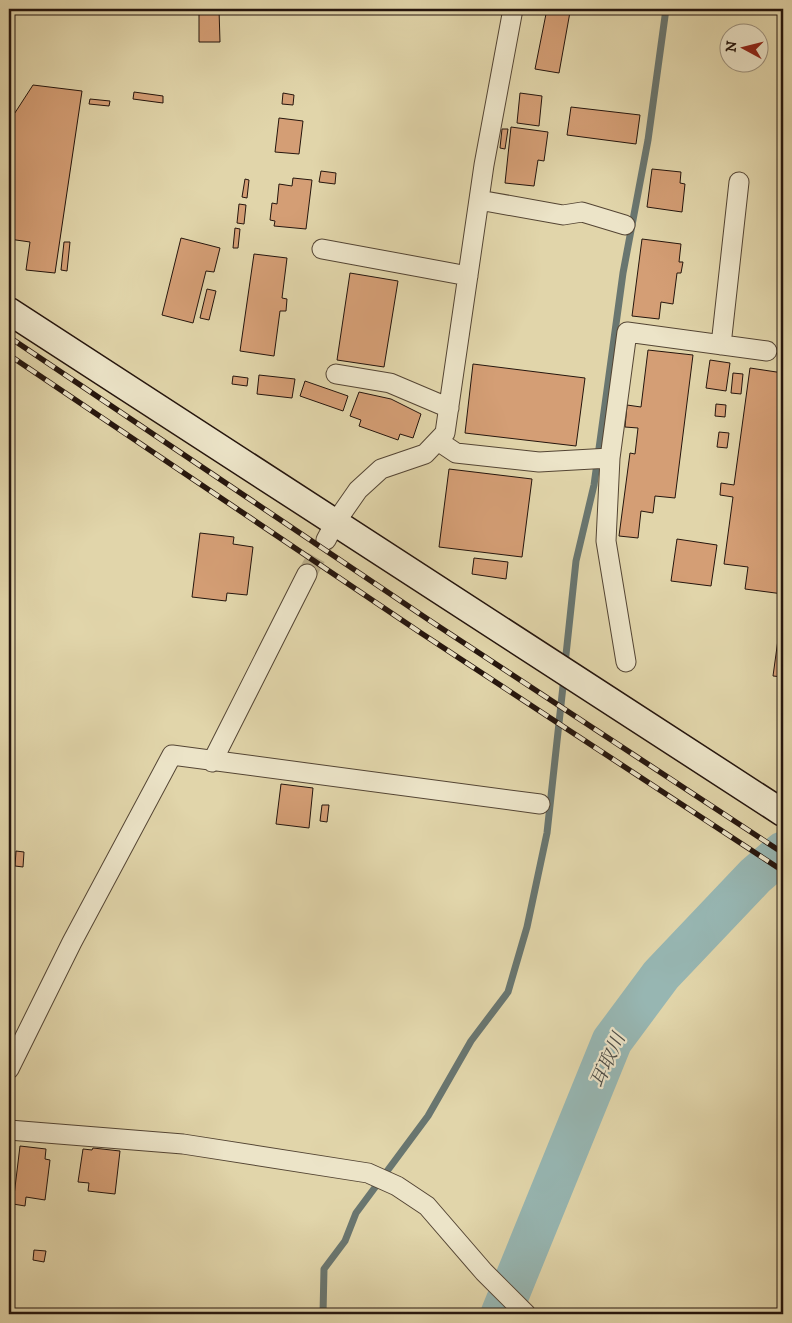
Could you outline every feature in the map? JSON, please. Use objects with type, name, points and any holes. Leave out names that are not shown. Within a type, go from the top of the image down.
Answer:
[{"type":"street","points":[[330,531],[358,490],[381,469],[425,454],[445,433],[478,200],[513,9]]},
{"type":"street","points":[[721,345],[739,182]]},
{"type":"street","points":[[478,200],[563,215],[582,212],[625,225]]},
{"type":"street","points":[[322,249],[468,276]]},
{"type":"street","points":[[9,310],[330,531],[783,813]]},
{"type":"street","points":[[626,662],[606,541],[602,459],[627,332],[768,351]]},
{"type":"street","points":[[336,374],[390,383],[449,408]]},
{"type":"street","points":[[438,441],[456,453],[539,462],[602,459]]},
{"type":"street","points":[[212,762],[307,574]]},
{"type":"street","points":[[9,1069],[72,942],[172,755],[212,762],[540,804]]},
{"type":"street","points":[[9,1130],[183,1144],[368,1172],[397,1186],[427,1206],[484,1272],[526,1314]]},
{"type":"building","points":[[199,9],[219,9],[220,42],[199,42]]},
{"type":"building","points":[[547,9],[570,12],[559,73],[535,69]]},
{"type":"building","points":[[33,85],[82,91],[55,273],[26,270],[30,242],[9,239],[9,122]]},
{"type":"building","points":[[134,92],[163,96],[163,103],[133,99]]},
{"type":"building","points":[[283,93],[294,95],[293,105],[282,104]]},
{"type":"building","points":[[520,93],[542,96],[539,126],[517,123]]},
{"type":"building","points":[[90,99],[110,101],[109,106],[89,104]]},
{"type":"building","points":[[571,107],[640,115],[636,144],[567,135]]},
{"type":"building","points":[[279,118],[303,121],[299,154],[275,152]]},
{"type":"building","points":[[511,127],[548,132],[544,161],[538,160],[534,186],[505,183]]},
{"type":"building","points":[[502,129],[508,129],[505,149],[500,148]]},
{"type":"building","points":[[652,169],[681,172],[680,183],[685,184],[682,212],[647,207]]},
{"type":"building","points":[[321,171],[336,173],[335,184],[319,182]]},
{"type":"building","points":[[293,178],[312,180],[306,229],[274,226],[275,221],[270,220],[272,203],[277,204],[279,184],[292,186]]},
{"type":"building","points":[[245,179],[249,180],[247,198],[242,197]]},
{"type":"building","points":[[239,204],[246,205],[244,224],[237,223]]},
{"type":"building","points":[[235,228],[240,229],[238,248],[233,248]]},
{"type":"building","points":[[181,238],[220,248],[214,272],[206,271],[193,323],[162,315]]},
{"type":"building","points":[[642,239],[681,244],[679,262],[683,262],[681,273],[677,273],[673,304],[661,302],[659,319],[632,316]]},
{"type":"building","points":[[64,242],[70,242],[67,271],[61,270]]},
{"type":"building","points":[[254,254],[287,258],[282,298],[287,299],[286,311],[280,311],[274,356],[240,351]]},
{"type":"building","points":[[350,273],[398,281],[384,367],[337,360]]},
{"type":"building","points":[[207,289],[216,291],[209,320],[200,318]]},
{"type":"building","points":[[648,350],[693,355],[675,498],[655,496],[653,513],[641,511],[638,538],[619,536],[630,453],[635,454],[638,428],[625,427],[627,405],[641,407]]},
{"type":"building","points":[[710,360],[730,363],[726,391],[706,388]]},
{"type":"building","points":[[473,364],[585,378],[576,446],[465,433]]},
{"type":"building","points":[[750,368],[783,373],[783,594],[745,589],[748,567],[724,564],[733,497],[720,495],[721,483],[734,485]]},
{"type":"building","points":[[733,373],[743,374],[741,394],[731,393]]},
{"type":"building","points":[[259,375],[295,379],[292,398],[257,394]]},
{"type":"building","points":[[233,376],[248,378],[247,386],[232,384]]},
{"type":"building","points":[[305,381],[348,396],[343,411],[300,396]]},
{"type":"building","points":[[359,392],[391,399],[421,414],[413,438],[400,434],[398,440],[359,426],[361,420],[350,416]]},
{"type":"building","points":[[716,404],[726,405],[725,417],[715,416]]},
{"type":"building","points":[[719,432],[729,433],[727,448],[717,447]]},
{"type":"building","points":[[449,469],[532,479],[522,557],[439,547]]},
{"type":"building","points":[[200,533],[234,537],[233,544],[253,547],[247,595],[227,593],[226,601],[192,597]]},
{"type":"building","points":[[677,539],[717,545],[711,586],[671,581]]},
{"type":"building","points":[[474,558],[508,562],[506,579],[472,574]]},
{"type":"building","points":[[783,603],[783,677],[773,676]]},
{"type":"building","points":[[281,784],[313,788],[309,828],[276,824]]},
{"type":"building","points":[[322,805],[329,805],[327,822],[320,821]]},
{"type":"building","points":[[16,851],[24,852],[23,867],[15,866]]},
{"type":"building","points":[[20,1146],[46,1149],[45,1159],[50,1160],[45,1200],[26,1197],[25,1206],[13,1204]]},
{"type":"building","points":[[93,1148],[120,1151],[115,1194],[88,1191],[89,1183],[78,1182],[83,1149],[92,1150]]},
{"type":"building","points":[[34,1250],[46,1251],[44,1262],[33,1260]]},
{"type":"waterway","points":[[565,664],[576,561],[594,485],[623,273],[648,140],[666,9]]},
{"type":"waterway","points":[[323,1314],[324,1269],[345,1241],[356,1213],[428,1116],[471,1041],[508,992],[527,927],[547,833],[564,677]]},
{"type":"waterway","name":"耳取川","points":[[501,1314],[612,1041],[661,975],[755,876],[783,852]]},
{"type":"tunnel","points":[[307,574],[326,540]]},
{"type":"railway","points":[[9,337],[429,620],[783,853]]},
{"type":"railway","points":[[9,355],[421,633],[783,871]]}]
